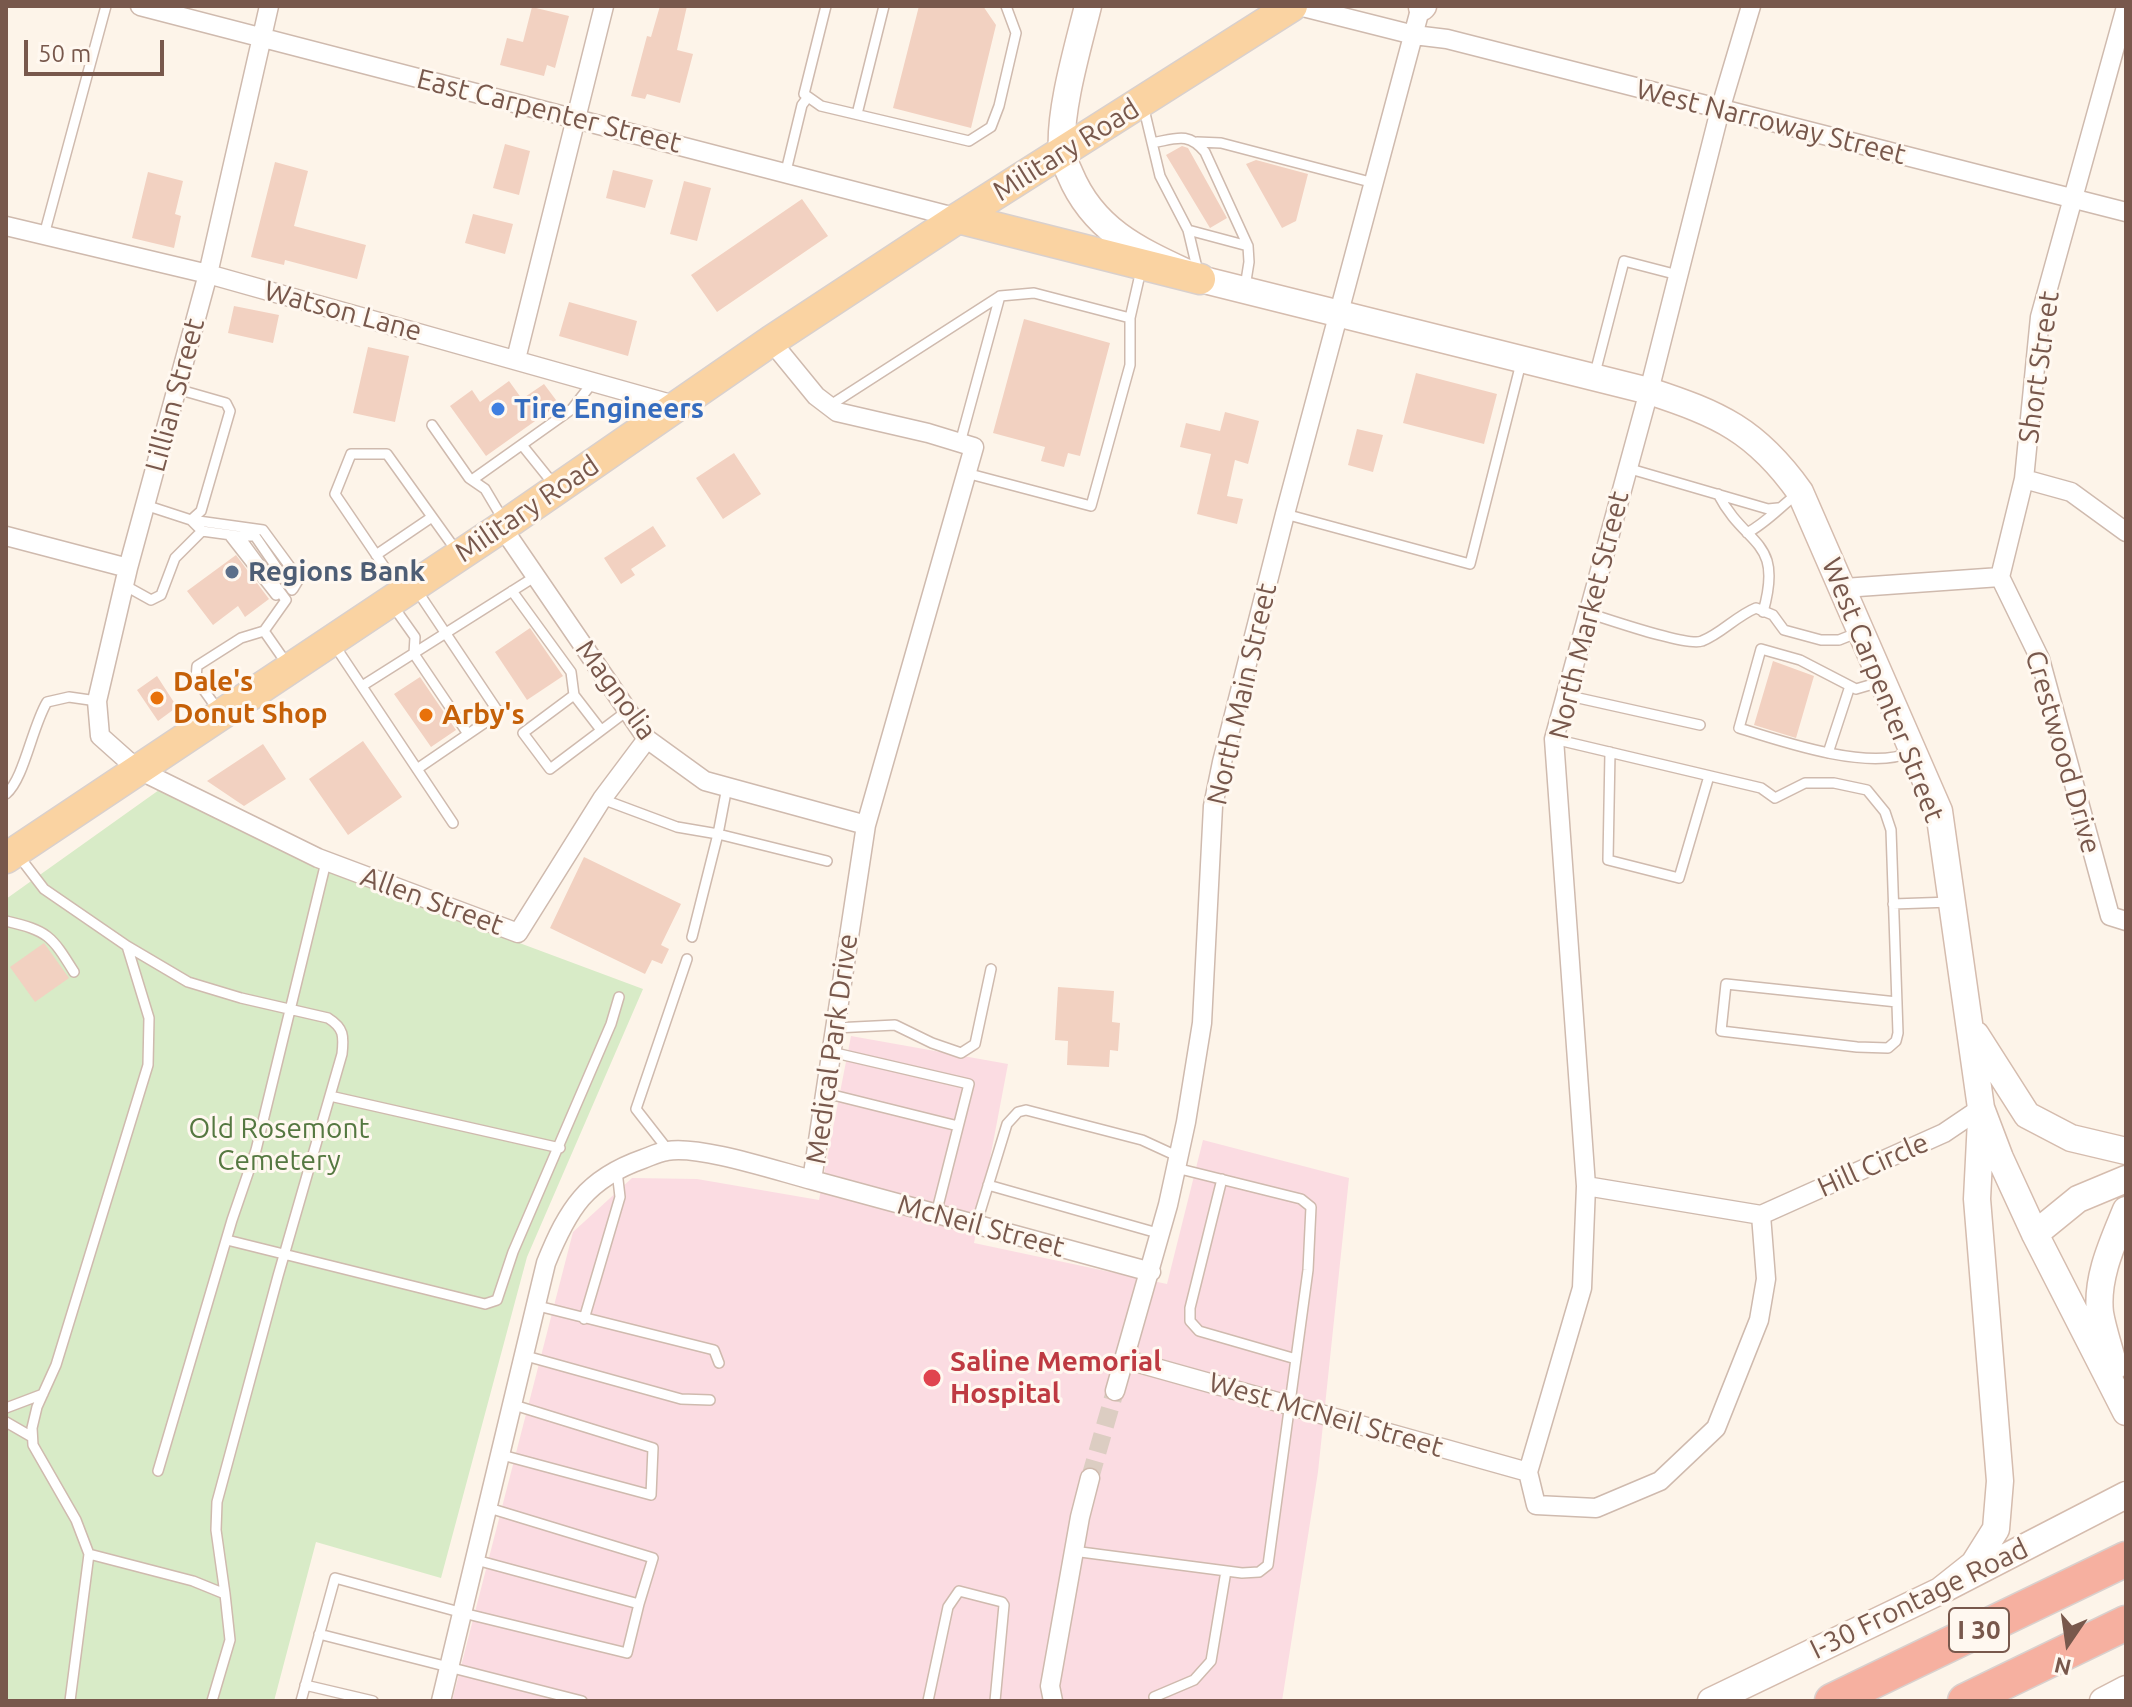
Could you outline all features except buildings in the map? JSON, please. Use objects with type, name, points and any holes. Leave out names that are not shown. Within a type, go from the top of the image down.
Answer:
[{"type":"highway","name":"I 30","points":[[1832,1701],[2126,1559]]},
{"type":"highway","name":"I 30","points":[[1965,1701],[2126,1623]]},
{"type":"main road","name":"Military Road","points":[[11,855],[504,525],[771,341],[1292,6]]},
{"type":"main road","points":[[1085,7],[1065,108],[1061,153],[1081,197],[1103,223],[1134,248],[1200,279]]},
{"type":"main road","points":[[958,218],[1338,314]]},
{"type":"main road","name":"West Carpenter Street","points":[[1338,314],[1649,391],[1696,406],[1759,442],[1780,464],[1800,492],[1844,588],[1939,811],[1981,1108],[2035,1234],[2125,1411]]},
{"type":"main road","points":[[1970,1025],[2027,1115],[2071,1138],[2126,1151]]},
{"type":"main road","points":[[1940,1591],[1974,1564],[1996,1529],[2000,1481],[1977,1199],[1981,1108]]},
{"type":"main road","points":[[2035,1234],[2078,1199],[2126,1179]]},
{"type":"main road","points":[[2125,1411],[2100,1312],[2101,1284],[2126,1210]]},
{"type":"main road","name":"I-30 Frontage Road","points":[[1711,1701],[1940,1591],[2126,1495]]},
{"type":"main road","points":[[2103,1701],[2126,1689]]},
{"type":"street","name":"East Carpenter Street","points":[[140,6],[958,218]]},
{"type":"street","name":"Lillian Street","points":[[137,769],[100,736],[97,701],[126,576],[208,274],[269,6]]},
{"type":"street","points":[[516,359],[604,6]]},
{"type":"street","name":"West Narroway Street","points":[[1299,6],[1414,35],[1447,39],[2126,212]]},
{"type":"street","name":"North Main Street","points":[[1115,1391],[1161,1234],[1202,1023],[1213,806],[1285,514],[1422,6]]},
{"type":"street","name":"North Market Street","points":[[1528,1472],[1582,1288],[1586,1186],[1554,739],[1649,391],[1720,110],[1751,6]]},
{"type":"street","name":"Short Street","points":[[2000,577],[2024,479],[2040,317],[2126,7]]},
{"type":"street","name":"Watson Lane","points":[[6,226],[208,274],[678,406]]},
{"type":"street","points":[[771,341],[816,396],[837,412],[960,443]]},
{"type":"street","name":"Medical Park Drive","points":[[441,1701],[546,1263],[563,1224],[589,1188],[617,1168],[668,1150],[709,1153],[812,1180],[866,825],[974,447],[960,443]]},
{"type":"street","points":[[2024,479],[2071,492],[2126,532]]},
{"type":"street","name":"Magnolia","points":[[504,525],[647,739],[705,781],[866,825]]},
{"type":"street","points":[[6,536],[126,576]]},
{"type":"street","points":[[1844,588],[2000,577]]},
{"type":"street","name":"Crestwood Drive","points":[[2000,577],[2040,659],[2110,916],[2126,921]]},
{"type":"street","name":"Allen Street","points":[[137,769],[326,862],[518,933],[602,799],[647,739]]},
{"type":"street","name":"Hill Circle","points":[[1761,1215],[1944,1133],[1981,1108]]},
{"type":"street","name":"McNeil Street","points":[[812,1180],[1151,1272]]},
{"type":"street","points":[[1528,1472],[1536,1505],[1596,1508],[1660,1481],[1716,1428],[1759,1320],[1766,1279],[1761,1215],[1586,1186]]},
{"type":"street","name":"West McNeil Street","points":[[1124,1359],[1528,1472]]},
{"type":"street","points":[[1053,1701],[1050,1686],[1073,1551],[1090,1478]]},
{"type":"lane","points":[[44,235],[106,6]]},
{"type":"lane","points":[[826,6],[804,94],[821,106],[969,141],[991,127],[999,106],[1016,33],[1006,6]]},
{"type":"lane","points":[[857,114],[884,6]]},
{"type":"lane","points":[[786,171],[802,105],[808,97]]},
{"type":"lane","points":[[1142,101],[1160,176],[1188,230],[1200,279]]},
{"type":"lane","points":[[1152,143],[1186,137],[1197,142],[1236,146],[1374,183]]},
{"type":"lane","points":[[1197,142],[1205,152],[1248,246],[1245,290]]},
{"type":"lane","points":[[1188,230],[1248,246]]},
{"type":"lane","points":[[1594,377],[1624,261],[1678,275]]},
{"type":"lane","points":[[966,473],[1091,506],[1130,365],[1130,318],[1143,264]]},
{"type":"lane","points":[[829,406],[1000,296],[1034,293],[1130,318]]},
{"type":"lane","points":[[960,443],[1000,296]]},
{"type":"lane","points":[[1285,514],[1470,564],[1522,359]]},
{"type":"lane","points":[[472,480],[572,409],[593,382]]},
{"type":"lane","points":[[177,389],[226,403],[230,411],[201,511],[191,520]]},
{"type":"lane","points":[[432,425],[472,480],[485,489],[504,525]]},
{"type":"lane","points":[[522,445],[557,489]]},
{"type":"lane","points":[[417,769],[499,713],[445,634],[402,593],[335,494],[351,454],[387,454],[459,555]]},
{"type":"lane","points":[[1627,468],[1768,509],[1778,508]]},
{"type":"lane","points":[[1747,533],[1763,525],[1778,508],[1800,492]]},
{"type":"lane","points":[[1718,494],[1766,553],[1771,583],[1763,612]]},
{"type":"lane","points":[[145,505],[191,520],[263,530],[299,579],[264,631],[241,638],[197,666],[196,679],[220,713]]},
{"type":"lane","points":[[376,555],[432,517]]},
{"type":"lane","points":[[191,520],[202,531],[255,536],[293,589]]},
{"type":"lane","points":[[126,576],[151,600],[161,595],[175,558],[202,531]]},
{"type":"lane","points":[[234,535],[284,603]]},
{"type":"lane","points":[[362,686],[536,576]]},
{"type":"lane","points":[[512,591],[571,672],[574,695],[601,730]]},
{"type":"lane","points":[[402,593],[415,637],[414,654],[468,734]]},
{"type":"lane","points":[[1588,613],[1683,640],[1701,642],[1756,608],[1773,615],[1784,630],[1821,640],[1839,640],[1862,631]]},
{"type":"lane","points":[[264,631],[289,667]]},
{"type":"lane","points":[[330,640],[453,823]]},
{"type":"lane","points":[[1883,681],[1856,689],[1800,660],[1761,649],[1739,728],[1812,751],[1896,759],[1913,751]]},
{"type":"lane","points":[[1828,753],[1850,686]]},
{"type":"lane","points":[[574,695],[523,733],[550,769],[627,711]]},
{"type":"lane","points":[[1565,695],[1700,725]]},
{"type":"lane","points":[[6,794],[17,781],[31,735],[47,702],[69,697],[97,701]]},
{"type":"lane","points":[[1554,739],[1761,788],[1775,798],[1805,783],[1834,783],[1867,790],[1885,812],[1891,830],[1893,904],[1897,1002],[1898,1033],[1896,1041],[1888,1048],[1857,1047],[1721,1031],[1726,984],[1897,1002]]},
{"type":"lane","points":[[1610,752],[1608,860],[1679,878],[1709,776]]},
{"type":"lane","points":[[692,937],[727,787]]},
{"type":"lane","points":[[602,799],[677,827],[827,861]]},
{"type":"lane","points":[[11,855],[44,889],[127,946],[188,982],[328,1018],[339,1025],[344,1037],[342,1054],[217,1502],[216,1530],[230,1640],[212,1701]]},
{"type":"lane","points":[[158,1471],[256,1150],[326,862]]},
{"type":"lane","points":[[1893,904],[1951,902]]},
{"type":"lane","points":[[6,921],[29,925],[43,932],[55,942],[74,972]]},
{"type":"lane","points":[[70,1701],[89,1554],[76,1520],[33,1445],[32,1437],[34,1418],[61,1350],[148,1065],[149,1018],[127,946]]},
{"type":"lane","points":[[668,1150],[636,1109],[687,959]]},
{"type":"lane","points":[[835,1028],[895,1025],[961,1053],[975,1044],[991,969]]},
{"type":"lane","points":[[227,1240],[485,1304],[497,1300],[513,1252],[560,1148],[619,997]]},
{"type":"lane","points":[[831,1052],[969,1084],[936,1214]]},
{"type":"lane","points":[[825,1093],[958,1126]]},
{"type":"lane","points":[[330,1096],[560,1148]]},
{"type":"lane","points":[[976,1225],[1007,1124],[1018,1112],[1026,1110],[1142,1140],[1177,1162],[1222,1179],[1301,1199],[1311,1207],[1308,1270],[1268,1565],[1259,1572],[1226,1571],[1073,1551]]},
{"type":"lane","points":[[584,1319],[620,1197],[617,1168]]},
{"type":"lane","points":[[1222,1179],[1190,1308],[1190,1321],[1199,1331],[1296,1359]]},
{"type":"lane","points":[[988,1185],[1161,1234]]},
{"type":"lane","points":[[538,1306],[714,1350],[719,1363]]},
{"type":"lane","points":[[526,1356],[681,1399],[710,1400]]},
{"type":"lane","points":[[6,1408],[43,1394]]},
{"type":"lane","points":[[502,1455],[651,1495],[653,1448],[514,1405]]},
{"type":"lane","points":[[6,1422],[32,1437]]},
{"type":"lane","points":[[301,1701],[335,1578],[627,1653],[653,1558],[489,1508]]},
{"type":"lane","points":[[89,1554],[193,1581],[225,1594]]},
{"type":"lane","points":[[476,1560],[639,1604]]},
{"type":"lane","points":[[1154,1697],[1194,1680],[1211,1661],[1226,1571]]},
{"type":"lane","points":[[928,1701],[948,1607],[959,1591],[1004,1605],[995,1701]]},
{"type":"lane","points":[[319,1634],[582,1701]]},
{"type":"lane","points":[[305,1685],[373,1701]]},
{"type":"shaded area","name":"Saline Memorial Hospital","points":[[851,1036],[1008,1064],[974,1243],[1167,1284],[1203,1140],[1349,1178],[1318,1472],[1282,1701],[452,1701],[573,1232],[632,1178],[697,1179],[819,1200]]},
{"type":"green space","name":"Old Rosemont Cemetery","points":[[159,790],[337,875],[643,989],[527,1257],[441,1578],[316,1542],[274,1701],[6,1701],[6,899]]},
{"type":"tunnel","points":[[1090,1478],[1115,1391]]},
{"type":"place","name":"Tire Engineers","points":[[498,409]]},
{"type":"place","name":"Regions Bank","points":[[232,572]]},
{"type":"place","name":"Dale's Donut Shop","points":[[157,698]]},
{"type":"place","name":"Arby's","points":[[426,715]]},
{"type":"place","name":"Saline Memorial Hospital","points":[[932,1378]]}]
